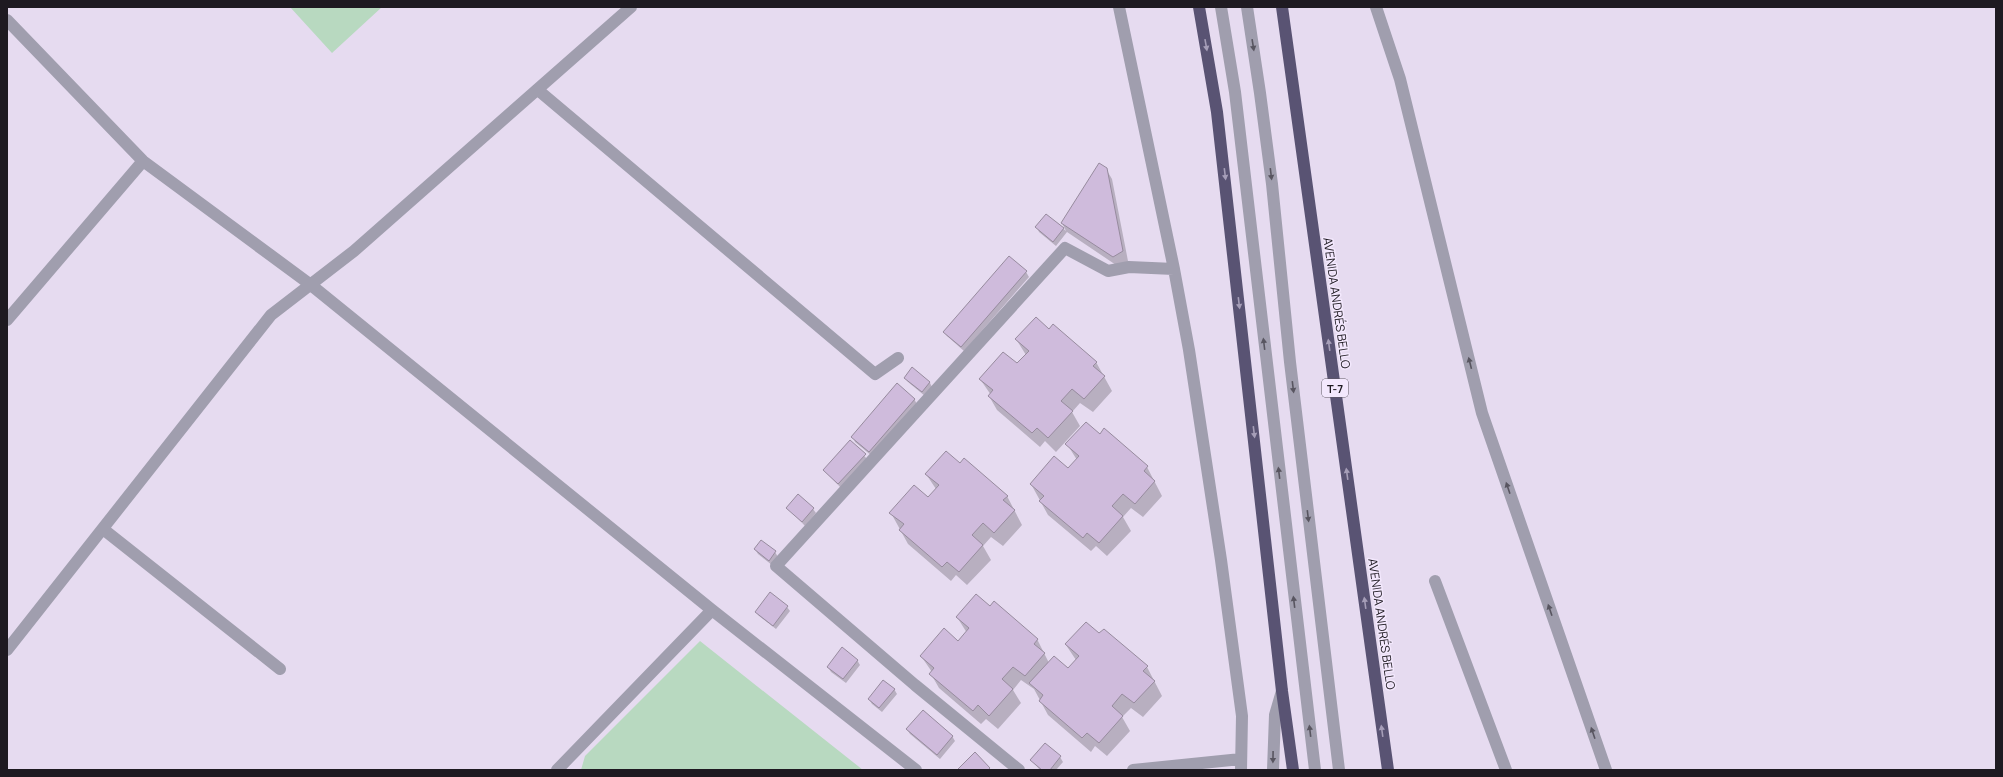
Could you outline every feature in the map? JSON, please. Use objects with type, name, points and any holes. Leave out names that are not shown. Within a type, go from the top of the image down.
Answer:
[{"type":"highway","points":[[1199,7],[1217,112],[1282,691],[1293,770]]},
{"type":"highway","name":"AVENIDA ANDRÉS BELLO","points":[[1282,7],[1388,770]]},
{"type":"street","points":[[7,650],[272,315],[354,251],[631,7]]},
{"type":"street","points":[[1119,7],[1174,268],[1221,560],[1242,716],[1241,764],[1133,770]]},
{"type":"street","points":[[1221,7],[1235,92],[1315,770]]},
{"type":"street","points":[[1246,7],[1272,184],[1291,370],[1339,770]]},
{"type":"street","points":[[1376,7],[1400,79],[1482,413],[1606,770]]},
{"type":"street","points":[[7,20],[143,161],[311,285],[712,610],[916,770]]},
{"type":"street","points":[[538,90],[875,374],[898,358]]},
{"type":"street","points":[[7,320],[143,161]]},
{"type":"street","points":[[1019,770],[914,685],[776,566],[1065,248],[1108,271],[1129,267],[1174,268]]},
{"type":"street","points":[[103,529],[280,669]]},
{"type":"street","points":[[1435,581],[1506,770]]},
{"type":"street","points":[[557,770],[712,610]]},
{"type":"street","points":[[1273,770],[1275,715],[1282,691]]},
{"type":"green space","points":[[290,7],[382,7],[332,53]]},
{"type":"green space","points":[[700,641],[863,770],[581,770],[585,756]]},
{"type":"building","points":[[1099,163],[1107,168],[1123,251],[1113,257],[1061,223]]},
{"type":"building","points":[[1046,214],[1064,228],[1053,242],[1035,227]]},
{"type":"building","points":[[1009,256],[1027,271],[961,347],[943,332]]},
{"type":"building","points":[[1036,317],[1049,329],[1053,324],[1097,362],[1093,366],[1105,376],[1084,399],[1072,389],[1061,401],[1073,411],[1048,438],[1037,428],[1032,433],[988,396],[993,390],[979,379],[1003,352],[1017,363],[1029,351],[1015,339]]},
{"type":"building","points":[[912,367],[930,382],[922,392],[904,378]]},
{"type":"building","points":[[897,383],[915,399],[869,452],[851,437]]},
{"type":"building","points":[[1086,422],[1100,434],[1104,428],[1148,466],[1144,471],[1155,481],[1135,504],[1123,494],[1112,506],[1123,516],[1099,543],[1087,533],[1083,538],[1039,501],[1044,496],[1030,484],[1054,456],[1068,468],[1079,456],[1065,444]]},
{"type":"building","points":[[850,440],[866,454],[838,484],[823,470]]},
{"type":"building","points":[[946,451],[960,463],[964,458],[1008,496],[1003,500],[1015,510],[994,533],[983,523],[972,535],[983,545],[959,572],[947,562],[942,567],[899,530],[904,524],[889,513],[914,485],[928,497],[939,485],[925,474]]},
{"type":"building","points":[[798,494],[814,508],[802,522],[786,508]]},
{"type":"building","points":[[761,540],[776,551],[769,561],[754,549]]},
{"type":"building","points":[[770,592],[788,606],[773,626],[755,612]]},
{"type":"building","points":[[976,594],[990,606],[994,601],[1038,639],[1034,644],[1045,653],[1025,676],[1013,667],[1002,679],[1013,689],[989,716],[978,705],[973,711],[929,674],[934,668],[920,656],[944,628],[958,641],[969,628],[956,617]]},
{"type":"building","points":[[1086,622],[1099,633],[1104,629],[1148,666],[1143,671],[1155,681],[1134,703],[1122,694],[1112,706],[1123,716],[1099,743],[1087,733],[1082,738],[1039,701],[1043,695],[1029,683],[1054,656],[1068,668],[1079,656],[1065,644]]},
{"type":"building","points":[[842,647],[858,660],[843,679],[827,667]]},
{"type":"building","points":[[883,680],[895,689],[879,708],[868,699]]},
{"type":"building","points":[[923,710],[953,736],[937,755],[906,729]]},
{"type":"building","points":[[1045,743],[1061,756],[1050,770],[1042,770],[1030,760]]},
{"type":"building","points":[[975,752],[990,768],[988,770],[957,770]]}]
